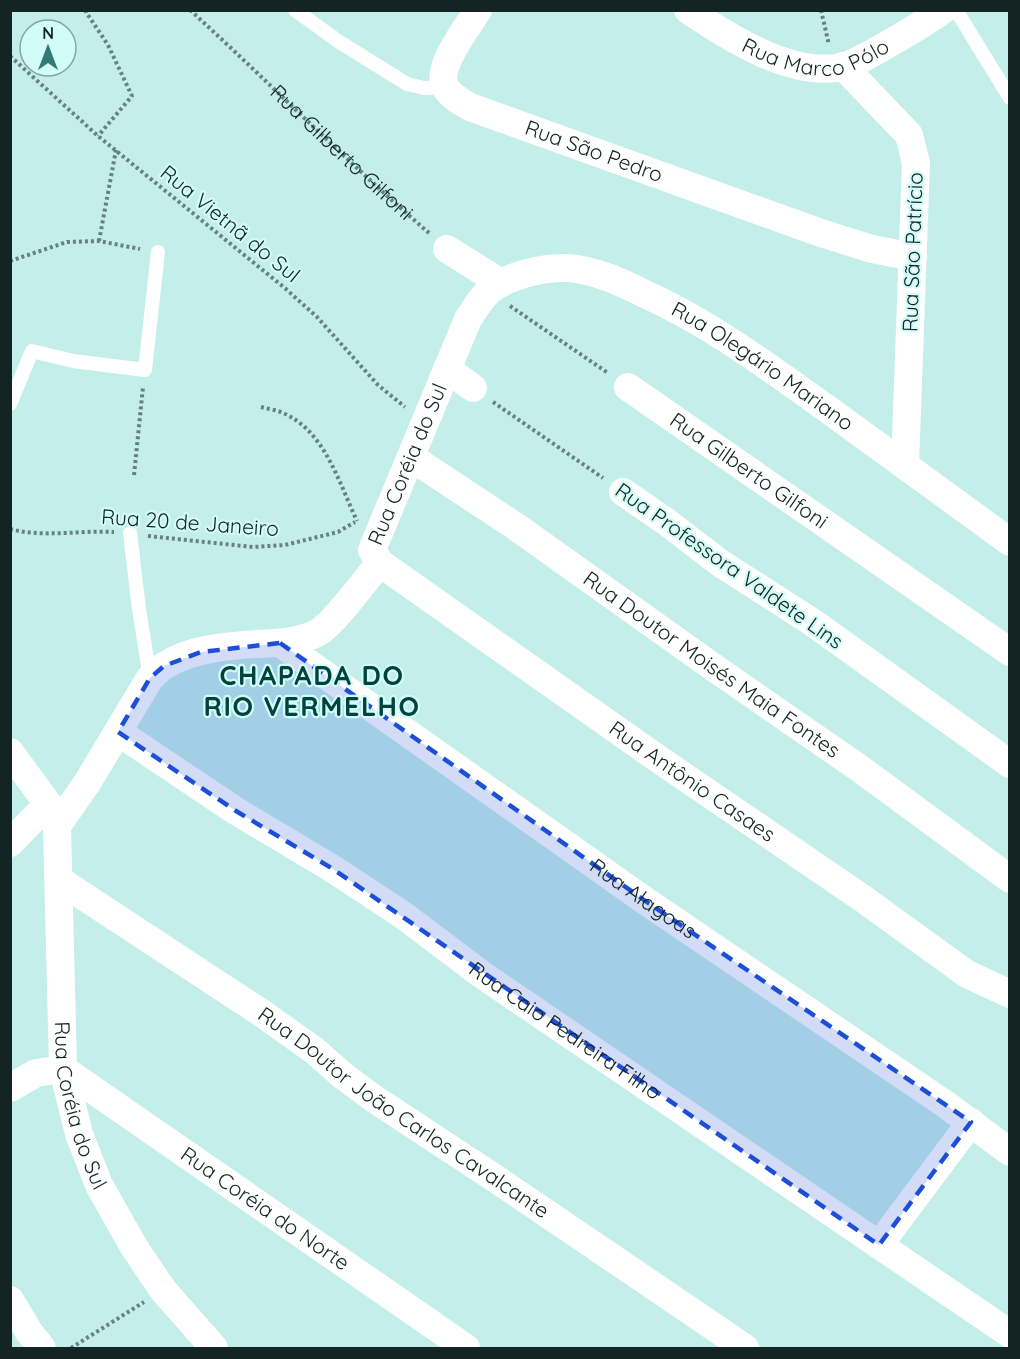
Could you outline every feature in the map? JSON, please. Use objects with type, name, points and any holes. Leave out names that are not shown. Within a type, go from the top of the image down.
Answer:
[{"type":"street","points":[[445,87],[443,72],[478,10]]},
{"type":"street","name":"Rua Marco Pólo","points":[[688,10],[766,55],[806,66],[823,68],[843,66],[860,60],[918,28],[943,10]]},
{"type":"street","name":"Rua São Patrício","points":[[843,66],[909,135],[916,164],[905,465]]},
{"type":"street","name":"Rua São Pedro","points":[[445,87],[455,99],[470,108],[821,233],[872,249],[914,258]]},
{"type":"street","points":[[447,249],[500,293]]},
{"type":"street","name":"Rua Olegário Mariano","points":[[500,293],[546,269],[568,268],[592,272],[623,283],[693,317],[743,349],[1010,542]]},
{"type":"street","name":"Rua Coréia do Sul","points":[[214,1348],[163,1290],[134,1247],[99,1185],[80,1134],[63,1069],[60,1035],[59,880],[52,815],[87,783],[150,678],[164,666],[201,652],[232,646],[280,643],[305,638],[321,631],[380,563],[372,550],[468,319],[478,303],[500,293]]},
{"type":"street","points":[[447,369],[473,388]]},
{"type":"street","name":"Rua Gilberto Gilfoni","points":[[628,387],[1010,652]]},
{"type":"street","name":"Rua Doutor Moisés Maia Fontes","points":[[412,458],[518,528],[859,768],[1010,879]]},
{"type":"street","name":"Rua Professora Valdete Lins","points":[[623,492],[720,563],[812,622],[1010,764]]},
{"type":"street","name":"Rua Antônio Casaes","points":[[380,563],[654,756],[862,898],[958,968],[1010,994]]},
{"type":"street","name":"Rua Alagoas","points":[[280,643],[644,900],[971,1122],[1010,1152]]},
{"type":"street","name":"Rua Caio Pedreira Filho","points":[[118,732],[236,812],[343,875],[403,915],[481,974],[1010,1334]]},
{"type":"street","points":[[10,752],[52,815],[10,843]]},
{"type":"street","name":"Rua Doutor João Carlos Cavalcante","points":[[59,880],[263,1014],[315,1051],[373,1098],[499,1180],[745,1348]]},
{"type":"street","points":[[10,1088],[36,1073],[63,1069]]},
{"type":"street","name":"Rua Coréia do Norte","points":[[63,1069],[466,1348]]},
{"type":"street","points":[[879,1245],[971,1122]]},
{"type":"street","points":[[10,1300],[29,1332],[42,1348]]},
{"type":"lane","points":[[295,10],[338,41],[407,84],[424,88],[445,87]]},
{"type":"lane","points":[[956,10],[1010,98]]},
{"type":"lane","points":[[10,404],[32,351],[74,362],[145,369],[158,252]]},
{"type":"lane","points":[[129,533],[150,678]]},
{"type":"path","points":[[87,10],[86,12],[108,45],[132,96],[98,136]]},
{"type":"path","name":"Rua Gilberto Gilfoni","points":[[190,10],[344,157],[447,249]]},
{"type":"path","points":[[821,10],[830,49],[843,66]]},
{"type":"path","name":"Rua Vietnã do Sul","points":[[10,56],[98,136],[317,316],[378,385],[425,422]]},
{"type":"path","points":[[99,241],[116,150]]},
{"type":"path","points":[[10,261],[67,242],[99,241],[158,252]]},
{"type":"path","points":[[500,293],[628,387]]},
{"type":"path","points":[[134,475],[145,369]]},
{"type":"path","name":"Rua Professora Valdete Lins","points":[[473,388],[623,492]]},
{"type":"path","points":[[261,407],[283,412],[305,426],[324,450],[357,521]]},
{"type":"path","name":"Rua 20 de Janeiro","points":[[10,529],[27,533],[54,534],[100,531],[129,533],[252,547],[285,545],[338,532],[394,499]]},
{"type":"path","points":[[71,1348],[163,1290]]},
{"type":"highlighted area","points":[[280,643],[644,900],[971,1122],[879,1245],[333,869],[236,811],[118,732],[150,678],[164,666],[201,652]]},
{"type":"district","name":"CHAPADA DO RIO VERMELHO","points":[[312,692]]}]
